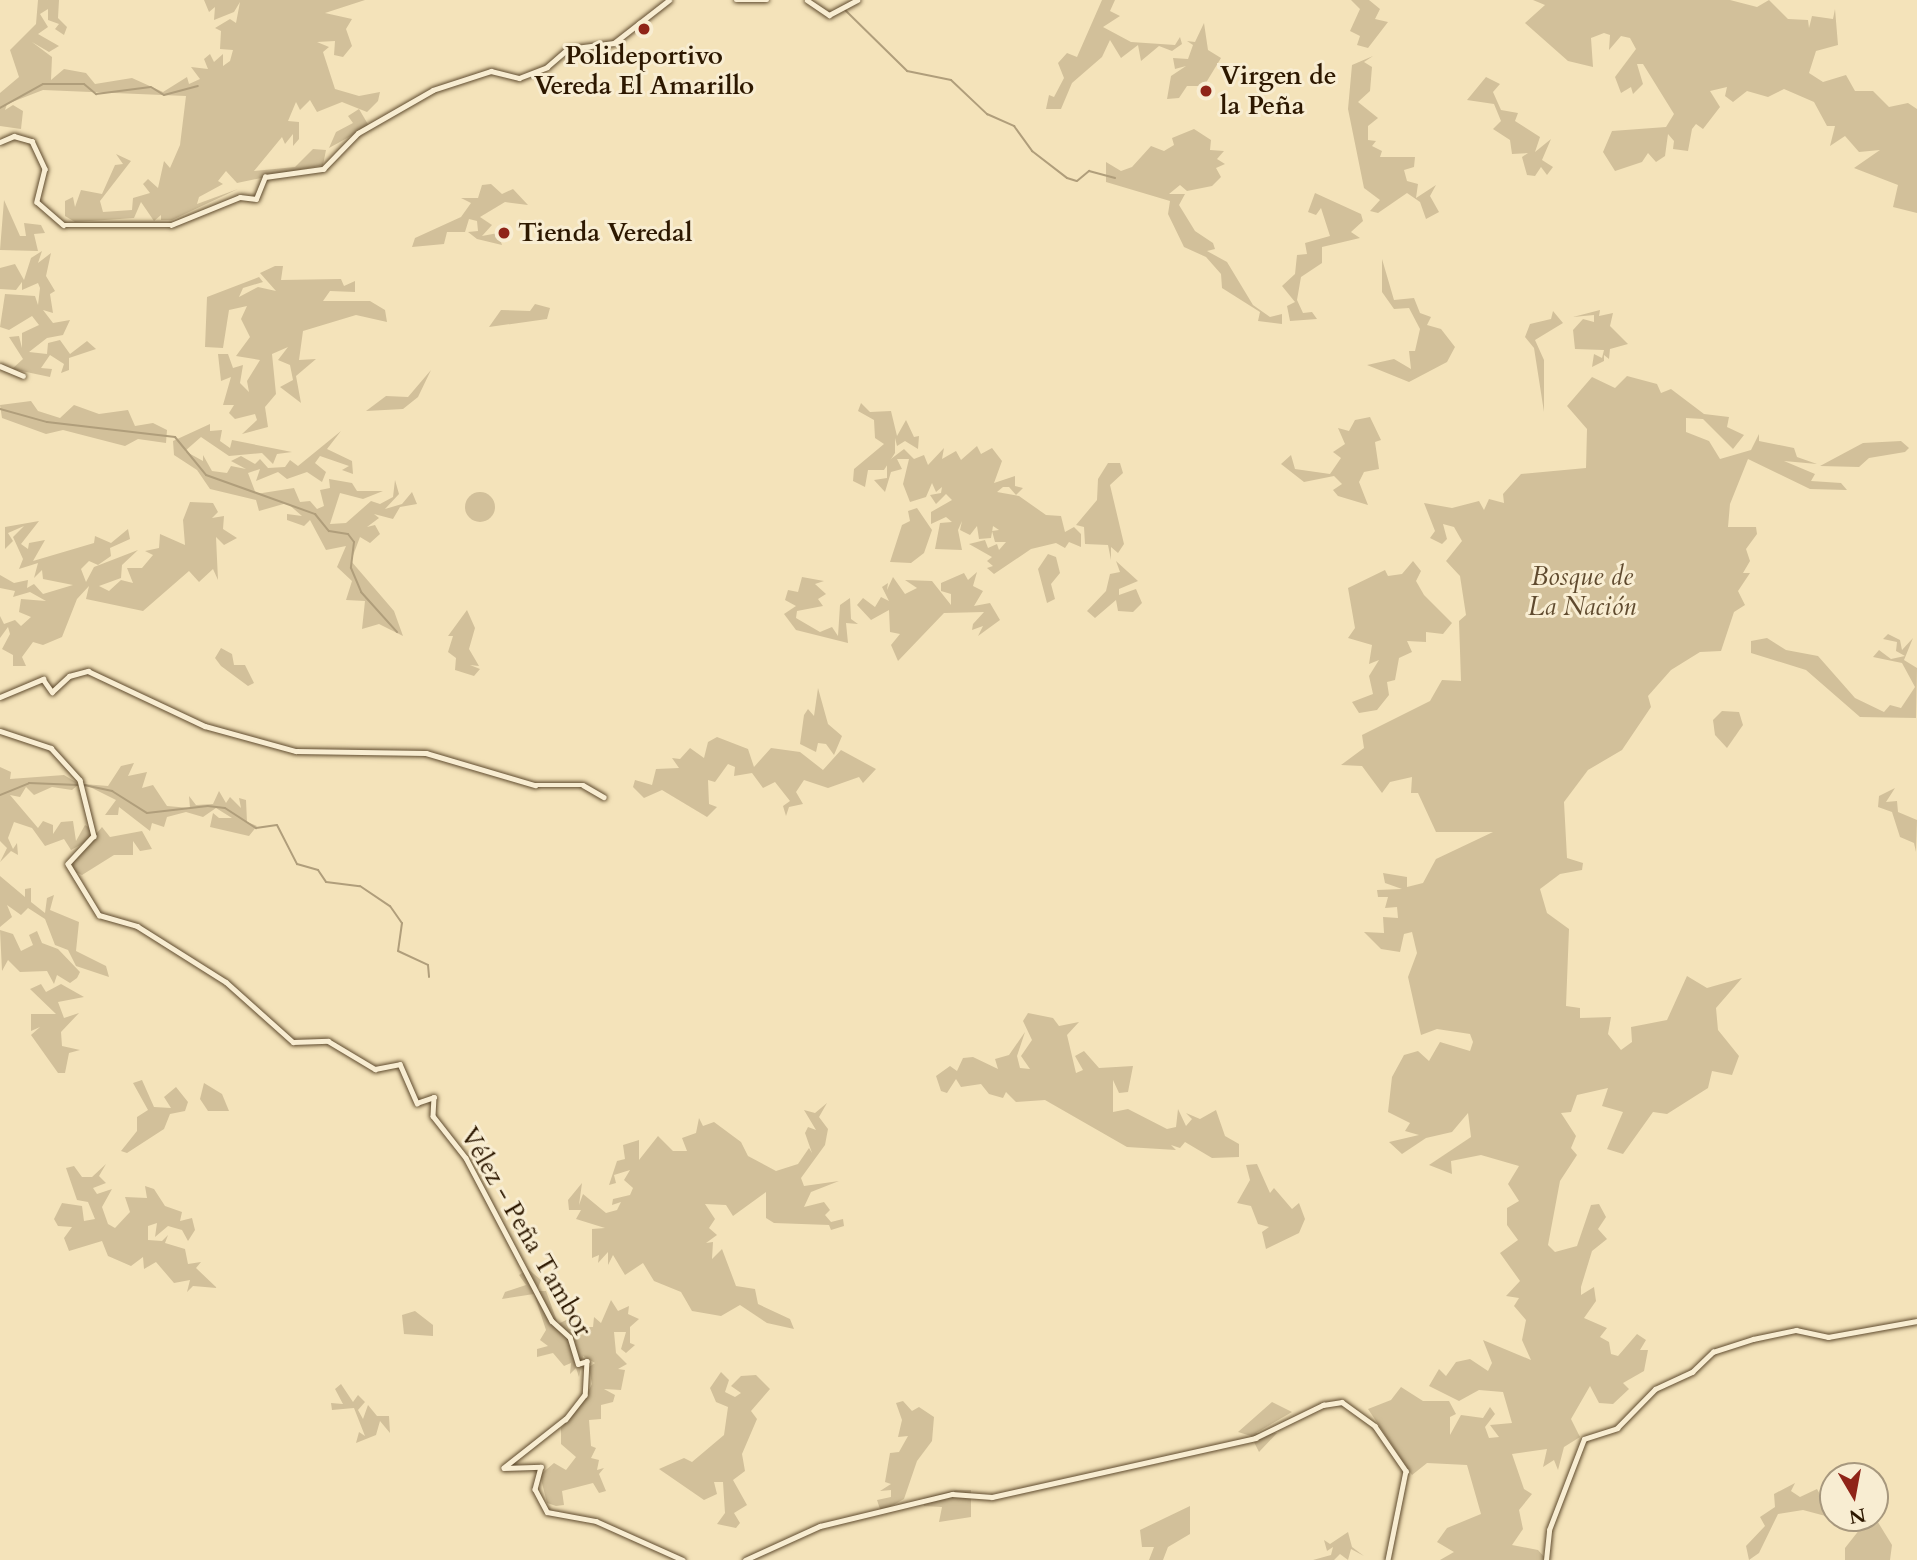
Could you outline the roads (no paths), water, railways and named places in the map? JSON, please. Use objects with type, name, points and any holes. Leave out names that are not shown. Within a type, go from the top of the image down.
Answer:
[{"type":"street","points":[[0,142],[14,136],[32,141],[45,169],[37,202],[63,225],[171,225],[240,197],[256,199],[265,177],[323,169],[358,133],[433,90],[475,73],[519,78],[547,67],[568,49],[614,43],[669,0]]},
{"type":"street","points":[[736,0],[767,0]]},
{"type":"street","points":[[807,0],[821,13],[845,11],[857,0]]},
{"type":"street","points":[[0,366],[23,376]]},
{"type":"street","points":[[0,697],[43,679],[52,692],[69,676],[88,671],[205,726],[296,751],[426,753],[535,785],[592,788],[604,797]]},
{"type":"street","name":"Vélez - Peña Tambor","points":[[0,732],[51,748],[81,783],[88,824],[94,836],[68,864],[99,915],[137,926],[226,982],[293,1042],[328,1041],[374,1069],[400,1064],[417,1103],[433,1095],[433,1116],[466,1158],[552,1321],[570,1336],[578,1364],[587,1361],[585,1395],[566,1419],[504,1468],[541,1467],[535,1489],[547,1512],[596,1521],[683,1560]]},
{"type":"street","points":[[1546,1560],[1552,1518],[1584,1439],[1618,1428],[1655,1390],[1692,1372],[1713,1352],[1796,1330],[1828,1337],[1917,1321]]},
{"type":"street","points":[[745,1560],[820,1526],[952,1494],[992,1497],[1255,1438],[1322,1405],[1342,1402],[1376,1426],[1406,1471],[1388,1560]]},
{"type":"waterway","points":[[843,8],[907,71],[951,80],[987,114],[1014,126],[1032,151],[1067,178],[1077,181],[1089,171],[1115,178]]},
{"type":"waterway","points":[[0,108],[43,84],[84,84],[96,94],[151,87],[164,95],[198,86]]},
{"type":"waterway","points":[[0,409],[47,422],[175,437],[206,475],[315,514],[329,531],[348,534],[354,542],[351,568],[361,592],[397,632]]},
{"type":"waterway","points":[[0,795],[29,783],[78,785]]},
{"type":"waterway","points":[[84,785],[112,791],[147,813],[208,806],[225,808],[256,828],[277,825],[297,864],[318,870],[326,882],[360,886],[390,906],[402,923],[398,951],[428,965],[429,977]]},
{"type":"place","name":"Polideportivo Vereda El Amarillo","points":[[644,29]]},
{"type":"place","name":"Virgen de la Peña","points":[[1206,91]]},
{"type":"place","name":"Tienda Veredal","points":[[504,233]]},
{"type":"park label","name":"Bosque de La Nación","points":[[1582,592]]}]
